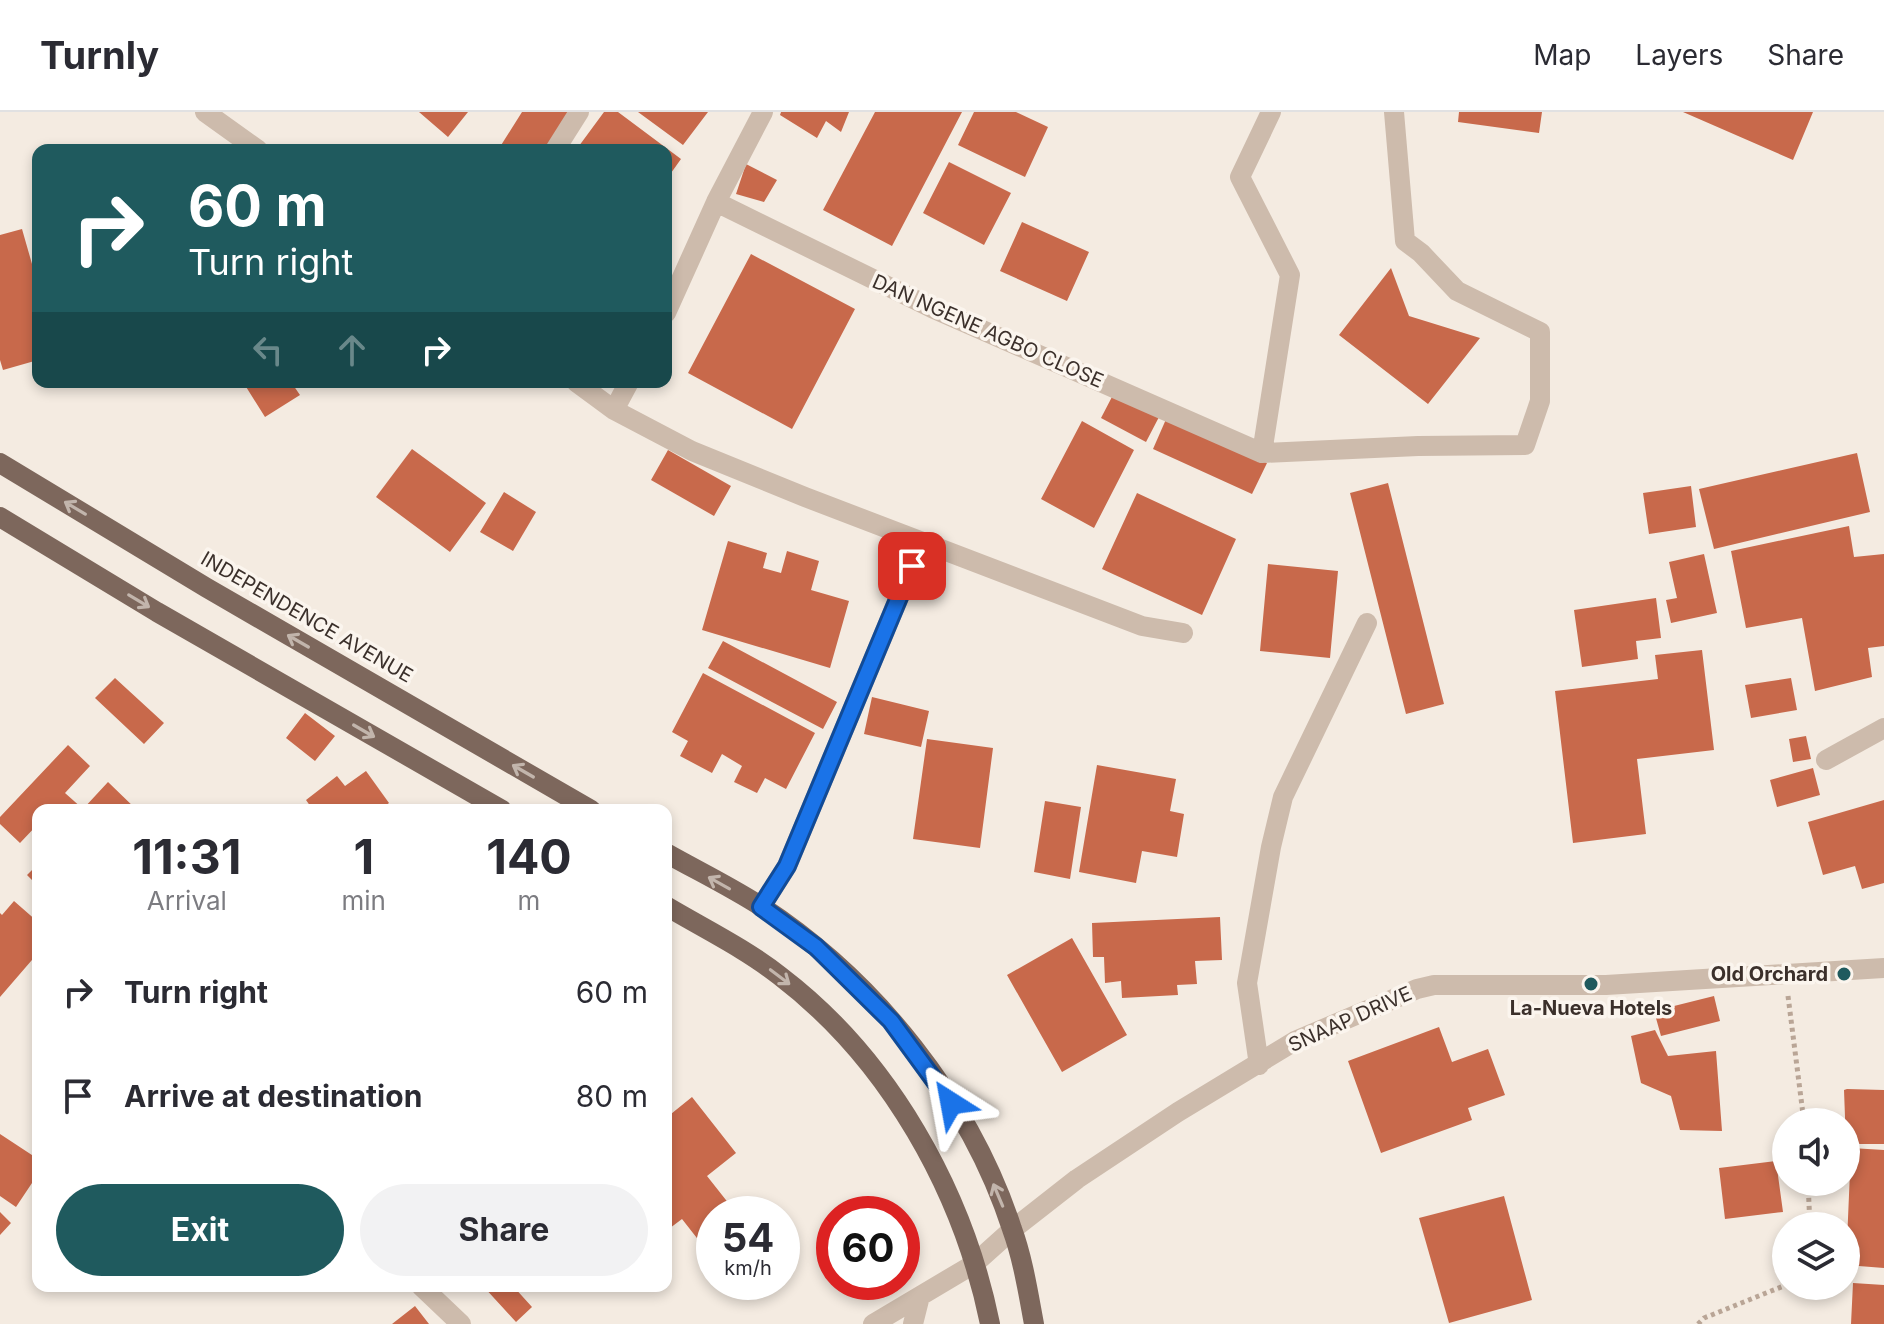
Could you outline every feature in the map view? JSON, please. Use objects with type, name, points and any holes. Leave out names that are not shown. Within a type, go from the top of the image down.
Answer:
[{"type":"main road","name":"INDEPENDENCE AVENUE","points":[[0,463],[207,588],[581,804]]},
{"type":"main road","points":[[0,517],[171,620],[492,804]]},
{"type":"main road","points":[[672,856],[761,907],[816,947],[891,1021],[964,1122],[1013,1229],[1034,1324]]},
{"type":"main road","points":[[672,910],[779,975],[819,1010],[883,1080],[909,1118],[952,1205],[974,1264],[990,1324]]},
{"type":"street","points":[[205,112],[250,144]]},
{"type":"street","points":[[559,144],[579,112]]},
{"type":"street","points":[[672,300],[716,202],[763,112]]},
{"type":"street","points":[[1271,112],[1240,177],[1290,275],[1262,453],[1525,445],[1540,401],[1540,332],[1457,291],[1421,253],[1405,241],[1394,112]]},
{"type":"street","name":"DAN NGENE AGBO CLOSE","points":[[716,202],[932,308],[1262,453]]},
{"type":"street","points":[[584,388],[614,410],[692,451],[791,492],[1142,626],[1183,633]]},
{"type":"street","points":[[614,410],[626,388]]},
{"type":"street","points":[[761,907],[787,866],[912,566]]},
{"type":"street","points":[[1259,1065],[1247,983],[1283,797],[1367,623]]},
{"type":"street","points":[[1826,760],[1884,728]]},
{"type":"street","name":"SNAAP DRIVE","points":[[920,1296],[974,1264],[1077,1179],[1178,1112],[1295,1041],[1355,1013],[1434,985],[1606,985],[1884,968]]},
{"type":"street","points":[[427,1292],[461,1324]]},
{"type":"street","name":"SNAAP DRIVE","points":[[873,1324],[913,1300]]},
{"type":"street","points":[[913,1324],[919,1300]]},
{"type":"path","points":[[1785,974],[1802,1108]]},
{"type":"path","points":[[1698,1324],[1704,1318],[1772,1291]]},
{"type":"building","points":[[419,112],[468,112],[448,137]]},
{"type":"building","points":[[522,112],[573,112],[553,144],[502,144]]},
{"type":"building","points":[[604,112],[618,112],[661,144],[580,144]]},
{"type":"building","points":[[638,112],[708,112],[683,145]]},
{"type":"building","points":[[781,112],[849,112],[841,132],[826,121],[817,138],[780,115]]},
{"type":"building","points":[[875,112],[962,112],[892,246],[823,210]]},
{"type":"building","points":[[974,112],[1016,112],[1048,127],[1025,177],[958,145]]},
{"type":"building","points":[[1459,112],[1542,112],[1539,133],[1458,122]]},
{"type":"building","points":[[1683,112],[1813,112],[1793,160]]},
{"type":"building","points":[[672,152],[681,159],[672,172]]},
{"type":"building","points":[[949,162],[1011,193],[984,245],[923,213]]},
{"type":"building","points":[[746,164],[777,180],[764,202],[736,194]]},
{"type":"building","points":[[1022,222],[1089,252],[1067,301],[1000,271]]},
{"type":"building","points":[[22,229],[32,264],[32,362],[3,370],[0,360],[0,235]]},
{"type":"building","points":[[751,254],[855,309],[792,429],[688,373]]},
{"type":"building","points":[[1391,268],[1409,316],[1480,338],[1428,404],[1339,335]]},
{"type":"building","points":[[247,388],[295,388],[300,395],[265,417]]},
{"type":"building","points":[[1114,393],[1159,417],[1146,442],[1101,418]]},
{"type":"building","points":[[1167,417],[1267,463],[1252,494],[1153,449]]},
{"type":"building","points":[[1082,421],[1134,450],[1094,528],[1041,499]]},
{"type":"building","points":[[412,449],[486,503],[450,552],[376,497]]},
{"type":"building","points":[[668,450],[731,486],[714,516],[651,480]]},
{"type":"building","points":[[1857,453],[1870,512],[1714,549],[1699,489]]},
{"type":"building","points":[[1388,483],[1444,704],[1406,714],[1350,493]]},
{"type":"building","points":[[1691,486],[1696,527],[1649,534],[1643,493]]},
{"type":"building","points":[[504,492],[536,512],[513,551],[480,532]]},
{"type":"building","points":[[1137,493],[1236,539],[1202,615],[1102,569]]},
{"type":"building","points":[[1849,526],[1854,557],[1884,554],[1884,646],[1868,648],[1872,677],[1815,691],[1802,618],[1746,628],[1731,551]]},
{"type":"building","points":[[728,541],[767,553],[763,568],[781,573],[787,551],[819,561],[811,590],[849,601],[830,668],[702,630]]},
{"type":"building","points":[[1704,554],[1717,613],[1671,623],[1666,600],[1677,598],[1669,562]]},
{"type":"building","points":[[1268,564],[1338,571],[1330,658],[1260,651]]},
{"type":"building","points":[[1656,598],[1661,638],[1636,641],[1638,659],[1582,667],[1574,610]]},
{"type":"building","points":[[723,641],[837,702],[823,729],[708,668]]},
{"type":"building","points":[[1702,650],[1714,750],[1637,759],[1646,834],[1573,843],[1555,691],[1658,679],[1655,655]]},
{"type":"building","points":[[703,673],[815,733],[786,789],[765,778],[757,793],[734,782],[742,766],[722,754],[712,773],[680,756],[688,741],[672,732]]},
{"type":"building","points":[[115,678],[164,723],[144,744],[95,698]]},
{"type":"building","points":[[1791,678],[1797,710],[1751,718],[1745,685]]},
{"type":"building","points":[[872,697],[929,711],[921,747],[864,734]]},
{"type":"building","points":[[305,713],[335,736],[315,761],[286,738]]},
{"type":"building","points":[[1806,736],[1811,759],[1793,762],[1789,739]]},
{"type":"building","points":[[927,739],[993,748],[980,848],[913,839]]},
{"type":"building","points":[[68,745],[90,766],[65,793],[77,804],[32,804],[32,830],[20,843],[0,824],[0,817]]},
{"type":"building","points":[[1097,765],[1176,779],[1170,811],[1184,814],[1177,857],[1142,851],[1136,883],[1079,872]]},
{"type":"building","points":[[1813,768],[1820,795],[1777,807],[1770,780]]},
{"type":"building","points":[[366,771],[389,803],[309,804],[306,800],[337,776],[345,786]]},
{"type":"building","points":[[108,782],[131,804],[88,804]]},
{"type":"building","points":[[1884,800],[1884,883],[1862,889],[1855,866],[1823,875],[1808,822]]},
{"type":"building","points":[[1045,801],[1081,807],[1070,879],[1034,872]]},
{"type":"building","points":[[14,901],[32,917],[32,960],[0,997],[0,913],[2,915]]},
{"type":"building","points":[[1220,917],[1222,960],[1195,961],[1197,984],[1177,985],[1178,995],[1122,998],[1121,981],[1105,983],[1104,957],[1093,957],[1092,923]]},
{"type":"building","points":[[1072,938],[1127,1035],[1062,1072],[1007,975]]},
{"type":"building","points":[[1714,996],[1720,1021],[1661,1036],[1654,1011]]},
{"type":"building","points":[[1439,1027],[1452,1062],[1488,1049],[1505,1095],[1468,1108],[1472,1120],[1381,1153],[1348,1061]]},
{"type":"building","points":[[1655,1030],[1668,1056],[1716,1051],[1722,1131],[1680,1130],[1671,1096],[1641,1083],[1631,1036]]},
{"type":"building","points":[[1844,1090],[1884,1090],[1884,1144],[1860,1144],[1860,1108],[1845,1108]]},
{"type":"building","points":[[692,1097],[736,1153],[707,1176],[723,1196],[696,1196],[696,1237],[682,1219],[672,1226],[672,1113]]},
{"type":"building","points":[[0,1134],[32,1155],[32,1183],[16,1207],[0,1196]]},
{"type":"building","points":[[1860,1149],[1884,1150],[1884,1268],[1860,1266],[1860,1212],[1848,1212],[1849,1196],[1860,1196]]},
{"type":"building","points":[[1772,1161],[1772,1196],[1781,1196],[1783,1212],[1725,1219],[1719,1168]]},
{"type":"building","points":[[1504,1196],[1532,1300],[1449,1323],[1419,1218]]},
{"type":"building","points":[[0,1212],[11,1223],[0,1235]]},
{"type":"building","points":[[1860,1283],[1884,1285],[1884,1324],[1851,1324],[1852,1300],[1860,1300]]},
{"type":"building","points":[[488,1292],[518,1292],[532,1307],[516,1322]]},
{"type":"building","points":[[415,1306],[429,1324],[392,1324]]},
{"type":"place","name":"Old Orchard","points":[[1844,974]]},
{"type":"place","name":"La-Nueva Hotels","points":[[1591,984]]},
{"type":"route","points":[[912,566],[787,866],[761,907],[816,947],[891,1021],[951,1103]]}]
